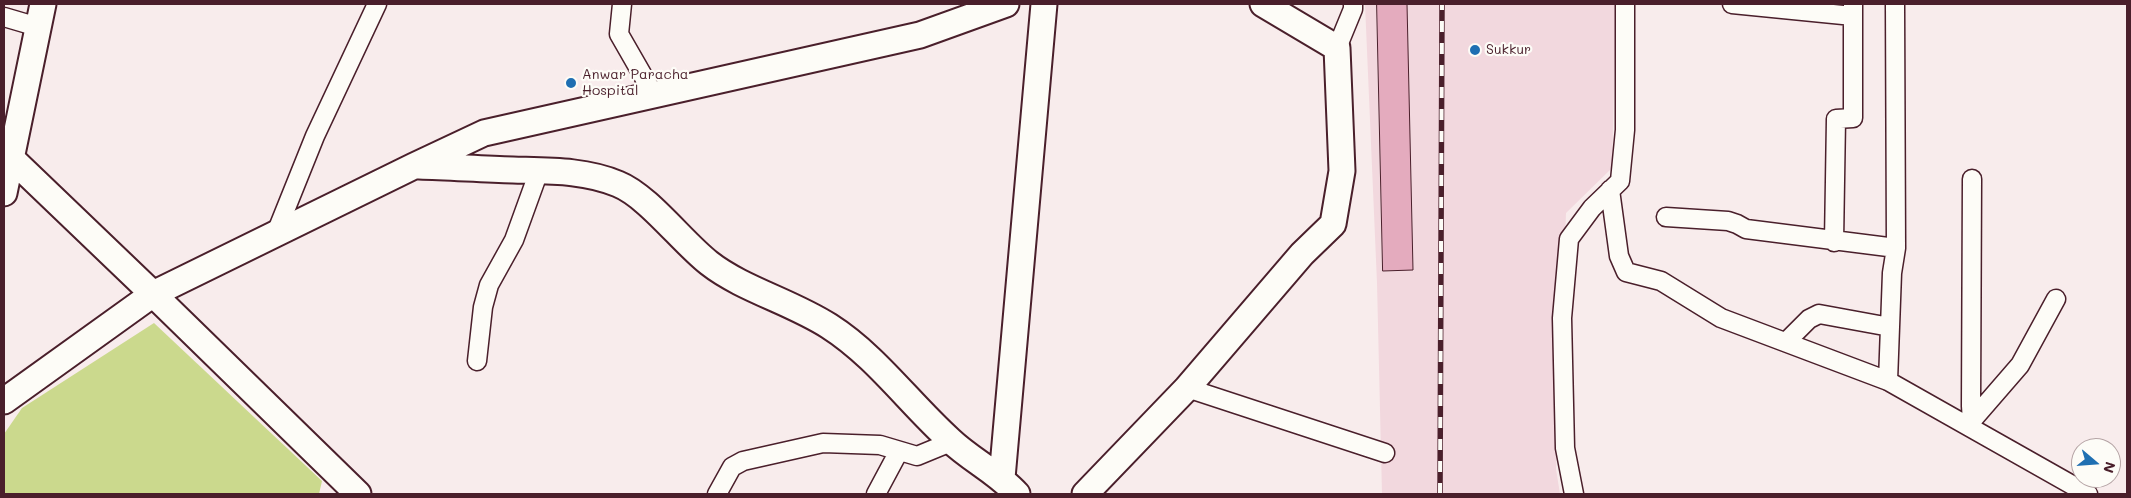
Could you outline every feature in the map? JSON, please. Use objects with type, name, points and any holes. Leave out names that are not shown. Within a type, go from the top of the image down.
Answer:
[{"type":"street","points":[[276,233],[316,136],[377,4]]},
{"type":"street","points":[[622,4],[619,34],[654,95]]},
{"type":"street","points":[[4,401],[154,294],[484,133],[920,35],[1006,4]]},
{"type":"street","points":[[1010,486],[1044,4]]},
{"type":"street","points":[[1262,4],[1337,48]]},
{"type":"street","points":[[1085,494],[1187,388],[1302,254],[1333,224],[1342,171],[1337,48],[1353,10],[1353,4]]},
{"type":"street","points":[[1574,494],[1565,448],[1562,327],[1570,239],[1592,208],[1620,181],[1625,130],[1625,4]]},
{"type":"street","points":[[1732,4],[1853,10],[1853,118],[1836,119],[1834,242]]},
{"type":"street","points":[[1888,381],[1892,273],[1896,248],[1894,4]]},
{"type":"street","points":[[4,17],[41,16],[7,157],[4,193]]},
{"type":"street","points":[[7,157],[154,294],[358,494]]},
{"type":"street","points":[[414,166],[539,171],[593,176],[619,184],[638,197],[709,263],[736,279],[788,303],[821,321],[861,349],[951,442],[1010,486]]},
{"type":"street","points":[[477,361],[484,307],[489,285],[514,240],[539,171]]},
{"type":"street","points":[[1970,423],[1972,179]]},
{"type":"street","points":[[1610,190],[1619,256],[1626,272],[1661,281],[1721,318],[1888,381],[1970,423],[2088,494]]},
{"type":"street","points":[[1666,217],[1728,221],[1738,224],[1746,230],[1896,248]]},
{"type":"street","points":[[1970,423],[2020,365],[2056,299]]},
{"type":"street","points":[[1786,342],[1808,319],[1819,314],[1890,327]]},
{"type":"street","points":[[1187,388],[1385,454]]},
{"type":"street","points":[[717,494],[732,467],[743,461],[823,443],[880,445],[917,456],[951,442]]},
{"type":"street","points":[[876,494],[899,451]]},
{"type":"shaded area","points":[[1365,4],[1616,4],[1612,168],[1566,213],[1556,469],[1560,494],[1382,494],[1377,283]]},
{"type":"green space","points":[[154,323],[322,481],[319,494],[4,494],[4,434],[22,408]]},
{"type":"building","points":[[1377,4],[1407,4],[1413,270],[1383,271]]},
{"type":"railway","points":[[1440,494],[1442,4]]},
{"type":"place","name":"Sukkur","points":[[1475,50]]},
{"type":"place","name":"Anwar Paracha Hospital","points":[[571,83]]}]
